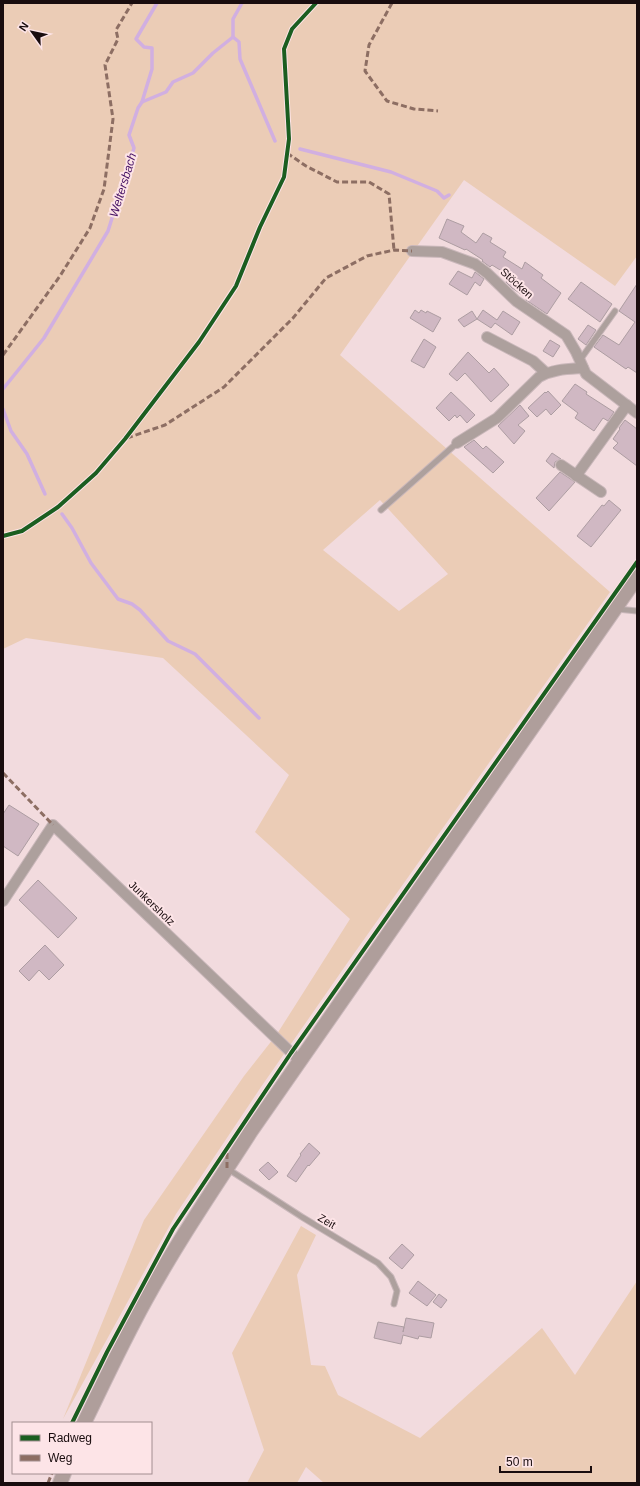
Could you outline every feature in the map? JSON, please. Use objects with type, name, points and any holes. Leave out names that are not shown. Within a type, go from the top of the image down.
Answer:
[{"type":"main road","points":[[84,1422],[145,1301],[227,1168],[637,577]]},
{"type":"street","name":"Stöcken","points":[[412,251],[442,252],[475,264],[488,273],[516,301],[566,335],[586,374],[637,413]]},
{"type":"street","points":[[487,337],[533,361],[546,373]]},
{"type":"street","points":[[457,443],[497,418],[539,377],[546,373],[581,364]]},
{"type":"street","points":[[576,476],[627,405]]},
{"type":"street","points":[[561,465],[601,492]]},
{"type":"street","name":"Junkersholz","points":[[3,901],[53,825],[300,1061]]},
{"type":"lane","points":[[581,364],[615,311]]},
{"type":"lane","points":[[381,510],[457,443]]},
{"type":"lane","points":[[614,609],[637,611]]},
{"type":"lane","name":"Zeit","points":[[227,1168],[302,1217],[378,1262],[391,1277],[397,1291],[394,1304]]},
{"type":"shaded area","points":[[3,3],[637,3],[637,256],[615,286],[464,180],[340,355],[610,592],[348,962],[261,1087],[176,1214],[63,1419],[144,1220],[244,1076],[277,1034],[350,919],[255,832],[289,775],[163,658],[26,638],[3,649]],"holes":[[[380,500],[448,574],[399,611],[323,550]]]},
{"type":"shaded area","points":[[301,1226],[316,1235],[297,1275],[311,1365],[325,1366],[338,1395],[420,1438],[542,1328],[575,1375],[637,1281],[637,1483],[324,1483],[306,1467],[297,1483],[247,1483],[264,1450],[232,1353]]},
{"type":"building","points":[[447,219],[464,226],[461,232],[476,243],[483,233],[492,238],[490,242],[506,252],[503,257],[522,269],[525,262],[543,275],[541,278],[561,293],[547,314],[526,300],[527,298],[506,282],[510,276],[492,265],[490,267],[482,261],[483,260],[466,249],[465,250],[439,238]]},
{"type":"building","points":[[458,271],[472,278],[475,272],[484,279],[480,286],[475,282],[467,295],[449,284]]},
{"type":"building","points":[[581,282],[612,304],[600,322],[568,299]]},
{"type":"building","points":[[637,284],[637,373],[628,367],[626,369],[594,347],[603,335],[619,345],[635,322],[619,311]]},
{"type":"building","points":[[415,310],[419,313],[421,310],[426,313],[427,311],[441,318],[433,332],[410,318]]},
{"type":"building","points":[[483,310],[497,320],[503,311],[520,322],[512,335],[495,323],[491,328],[477,319]]},
{"type":"building","points":[[472,311],[477,319],[464,327],[458,320]]},
{"type":"building","points":[[588,325],[596,330],[586,345],[578,339]]},
{"type":"building","points":[[424,339],[436,347],[424,368],[411,361]]},
{"type":"building","points":[[550,340],[560,346],[553,357],[543,351]]},
{"type":"building","points":[[468,352],[489,373],[494,368],[509,385],[491,402],[465,373],[457,381],[449,374]]},
{"type":"building","points":[[575,384],[587,392],[586,394],[614,412],[608,421],[603,418],[594,431],[575,418],[578,413],[562,401]]},
{"type":"building","points":[[548,391],[561,405],[551,415],[546,409],[537,417],[528,408]]},
{"type":"building","points":[[451,392],[475,415],[467,423],[460,415],[457,418],[455,415],[449,421],[436,408]]},
{"type":"building","points":[[520,405],[529,416],[518,425],[525,431],[514,444],[498,426]]},
{"type":"building","points":[[625,420],[637,429],[637,466],[613,448],[618,443],[613,439]]},
{"type":"building","points":[[474,440],[483,449],[486,446],[504,462],[493,473],[464,447]]},
{"type":"building","points":[[552,453],[561,459],[555,462],[554,468],[546,461]]},
{"type":"building","points":[[560,472],[575,482],[549,511],[536,498]]},
{"type":"building","points":[[609,500],[621,510],[591,547],[577,536],[602,505],[604,506]]},
{"type":"building","points":[[9,805],[39,824],[18,856],[3,846],[3,814]]},
{"type":"building","points":[[38,880],[77,918],[58,938],[19,900]]},
{"type":"building","points":[[45,945],[64,965],[49,980],[39,970],[29,981],[19,971]]},
{"type":"building","points":[[309,1143],[320,1153],[309,1166],[308,1165],[296,1182],[287,1176],[301,1155],[300,1154]]},
{"type":"building","points":[[268,1162],[278,1172],[269,1180],[259,1170]]},
{"type":"building","points":[[402,1244],[414,1255],[402,1269],[389,1258]]},
{"type":"building","points":[[418,1281],[436,1295],[427,1306],[409,1293]]},
{"type":"building","points":[[439,1294],[447,1300],[441,1308],[433,1302]]},
{"type":"building","points":[[406,1318],[434,1323],[431,1338],[419,1336],[418,1339],[403,1335],[401,1344],[374,1338],[378,1322],[404,1327],[403,1332]]},
{"type":"waterway","points":[[142,102],[152,69],[152,48],[144,47],[136,39],[157,3]]},
{"type":"waterway","name":"Weltersbach","points":[[3,389],[44,338],[108,231],[134,148],[129,135],[138,108],[142,102],[166,92],[173,82],[193,73],[213,53],[233,37],[233,19],[242,3]]},
{"type":"waterway","points":[[233,37],[239,42],[240,59],[275,141]]},
{"type":"waterway","points":[[300,149],[391,172],[437,191],[444,198],[449,195]]},
{"type":"waterway","points":[[3,409],[11,431],[27,454],[45,494]]},
{"type":"waterway","points":[[62,514],[72,528],[91,563],[118,599],[132,604],[140,610],[168,641],[195,654],[259,718]]},
{"type":"marked path","points":[[3,355],[60,276],[90,228],[104,189],[113,119],[105,65],[118,39],[116,30],[132,3]]},
{"type":"marked path","points":[[392,3],[369,45],[365,71],[387,101],[414,109],[438,111]]},
{"type":"marked path","points":[[287,153],[306,166],[337,182],[369,182],[389,194],[394,250]]},
{"type":"marked path","points":[[127,438],[165,425],[224,387],[293,318],[326,278],[367,256],[394,250],[412,251]]},
{"type":"marked path","points":[[3,773],[53,825]]},
{"type":"marked path","points":[[227,1151],[227,1168]]},
{"type":"marked path","points":[[48,1483],[52,1474]]},
{"type":"cycle path","points":[[3,536],[22,531],[58,507],[96,473],[125,439],[199,342],[236,286],[260,227],[284,177],[289,139],[284,49],[292,29],[316,3]]},
{"type":"cycle path","points":[[72,1422],[107,1352],[173,1229],[291,1053],[637,562]]}]
